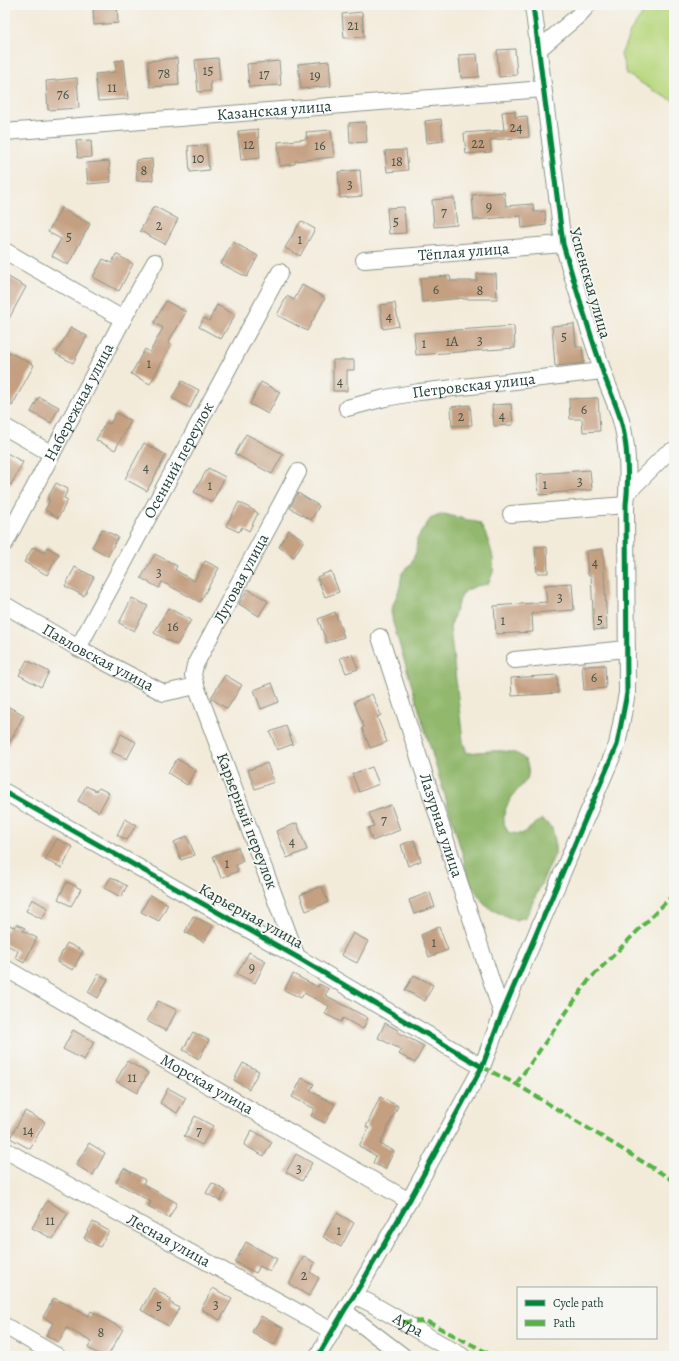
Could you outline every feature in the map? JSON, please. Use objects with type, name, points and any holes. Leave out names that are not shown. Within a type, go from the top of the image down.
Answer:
[{"type":"street","name":"Успенская улица","points":[[318,1356],[409,1201],[482,1067],[502,1014],[617,745],[627,693],[626,453],[620,418],[602,371],[573,281],[563,244],[533,5]]},
{"type":"street","points":[[538,50],[579,15],[588,5]]},
{"type":"street","name":"Казанская улица","points":[[5,132],[543,89]]},
{"type":"street","name":"Тёплая улица","points":[[364,260],[563,244]]},
{"type":"street","points":[[5,251],[123,319]]},
{"type":"street","name":"Набережная улица","points":[[5,543],[123,319],[156,262]]},
{"type":"street","name":"Осенний переулок","points":[[78,648],[280,272]]},
{"type":"street","name":"Петровская улица","points":[[347,408],[385,398],[419,392],[602,371]]},
{"type":"street","points":[[5,428],[52,454]]},
{"type":"street","points":[[511,514],[627,498],[666,454],[674,450]]},
{"type":"street","name":"Луговая улица","points":[[196,686],[193,675],[195,664],[298,472]]},
{"type":"street","name":"Павловская улица","points":[[5,606],[78,648],[164,692],[196,686]]},
{"type":"street","name":"Лазурная улица","points":[[380,637],[502,1014]]},
{"type":"street","points":[[514,660],[627,650]]},
{"type":"street","name":"Карьерный переулок","points":[[196,686],[297,957]]},
{"type":"street","name":"Карьерная улица","points":[[5,792],[297,957],[482,1067]]},
{"type":"street","name":"Морская улица","points":[[5,968],[409,1201]]},
{"type":"street","name":"Лесная улица","points":[[5,1150],[332,1331]]},
{"type":"street","name":"Аура","points":[[354,1295],[462,1356]]},
{"type":"street","points":[[344,1311],[403,1356]]},
{"type":"street","points":[[5,1326],[57,1356]]},
{"type":"green space","points":[[649,5],[674,5],[674,101],[654,91],[627,74],[621,55],[630,32]]},
{"type":"green space","points":[[444,514],[480,523],[488,540],[494,567],[488,584],[476,586],[464,592],[458,603],[450,628],[463,741],[467,753],[493,751],[511,752],[519,755],[525,760],[528,769],[527,780],[515,793],[505,810],[505,826],[509,833],[522,834],[542,819],[552,828],[555,841],[555,854],[526,917],[515,920],[492,910],[483,902],[468,880],[463,856],[393,623],[391,611],[400,587],[402,573],[411,563],[416,552],[417,539],[431,518]]},
{"type":"building","points":[[93,5],[117,5],[118,23],[94,25]]},
{"type":"building","points":[[362,12],[364,37],[344,38],[342,14]]},
{"type":"building","points":[[515,49],[517,75],[499,77],[497,50]]},
{"type":"building","points":[[477,54],[479,77],[461,78],[459,55]]},
{"type":"building","points":[[177,58],[179,85],[150,87],[148,61]]},
{"type":"building","points":[[218,58],[220,80],[210,81],[211,91],[198,92],[195,60]]},
{"type":"building","points":[[124,60],[128,99],[98,101],[95,74],[116,72],[115,61]]},
{"type":"building","points":[[279,61],[281,85],[249,87],[247,64]]},
{"type":"building","points":[[329,61],[331,86],[301,89],[298,64]]},
{"type":"building","points":[[77,78],[79,108],[48,110],[46,81]]},
{"type":"building","points":[[515,111],[515,117],[527,116],[529,137],[490,140],[491,152],[466,154],[464,133],[504,130],[502,112]]},
{"type":"building","points":[[441,119],[443,141],[427,143],[425,121]]},
{"type":"building","points":[[365,122],[367,142],[350,143],[349,123]]},
{"type":"building","points":[[258,129],[260,158],[241,160],[238,131]]},
{"type":"building","points":[[331,130],[334,157],[295,161],[295,164],[280,166],[278,142],[307,139],[306,132]]},
{"type":"building","points":[[91,140],[92,157],[78,158],[76,141]]},
{"type":"building","points":[[206,145],[209,170],[190,172],[188,146]]},
{"type":"building","points":[[406,150],[408,170],[387,172],[385,151]]},
{"type":"building","points":[[152,159],[153,180],[137,181],[136,160]]},
{"type":"building","points":[[109,161],[111,182],[88,184],[86,163]]},
{"type":"building","points":[[360,170],[362,196],[340,198],[338,172]]},
{"type":"building","points":[[504,192],[506,206],[533,204],[534,212],[545,211],[546,225],[522,228],[521,216],[474,220],[472,195]]},
{"type":"building","points":[[454,198],[457,225],[434,227],[432,200]]},
{"type":"building","points":[[154,206],[178,219],[165,244],[140,231]]},
{"type":"building","points":[[404,207],[406,233],[389,234],[387,208]]},
{"type":"building","points":[[61,208],[90,224],[68,265],[52,256],[61,239],[48,232]]},
{"type":"building","points":[[301,221],[315,229],[300,256],[285,248]]},
{"type":"building","points":[[233,242],[258,256],[247,277],[221,264]]},
{"type":"building","points":[[116,254],[133,264],[119,291],[93,277],[103,259],[112,263]]},
{"type":"building","points":[[477,274],[496,274],[497,299],[463,298],[422,302],[420,278],[450,276],[451,281],[477,281]]},
{"type":"building","points":[[5,275],[26,287],[5,326]]},
{"type":"building","points":[[302,285],[325,298],[307,331],[277,315],[287,296],[294,300]]},
{"type":"building","points":[[166,301],[186,312],[168,343],[171,345],[150,384],[131,374],[145,349],[150,352],[163,328],[154,323]]},
{"type":"building","points":[[395,303],[399,326],[383,329],[380,305]]},
{"type":"building","points":[[217,305],[235,315],[221,339],[199,327],[204,318],[209,321]]},
{"type":"building","points":[[574,324],[576,347],[582,347],[584,363],[555,366],[552,326]]},
{"type":"building","points":[[514,326],[515,348],[416,355],[414,333]]},
{"type":"building","points":[[71,327],[87,336],[73,363],[56,354]]},
{"type":"building","points":[[5,350],[34,365],[12,406],[5,402]]},
{"type":"building","points":[[333,360],[354,360],[354,370],[347,370],[347,391],[333,391]]},
{"type":"building","points":[[182,381],[199,390],[190,408],[172,398]]},
{"type":"building","points":[[261,382],[280,392],[268,414],[250,404]]},
{"type":"building","points":[[39,397],[59,407],[51,423],[31,412]]},
{"type":"building","points":[[598,398],[600,431],[583,432],[582,419],[570,419],[569,399]]},
{"type":"building","points":[[511,404],[513,425],[494,426],[492,405]]},
{"type":"building","points":[[470,405],[472,425],[452,426],[451,407]]},
{"type":"building","points":[[116,413],[131,421],[115,450],[96,440],[106,422],[110,424]]},
{"type":"building","points":[[246,434],[283,454],[272,474],[235,454]]},
{"type":"building","points":[[144,443],[166,455],[147,491],[125,479]]},
{"type":"building","points":[[5,452],[23,462],[11,485],[5,481]]},
{"type":"building","points":[[208,468],[225,477],[212,502],[194,492]]},
{"type":"building","points":[[590,470],[592,490],[539,495],[537,474]]},
{"type":"building","points":[[56,483],[68,489],[64,498],[68,500],[58,518],[45,510],[50,500],[47,499]]},
{"type":"building","points":[[298,493],[319,506],[311,520],[290,508]]},
{"type":"building","points":[[239,502],[258,513],[249,531],[242,527],[239,532],[226,526]]},
{"type":"building","points":[[102,529],[118,537],[108,556],[92,547]]},
{"type":"building","points":[[289,530],[304,540],[294,557],[279,547]]},
{"type":"building","points":[[33,547],[44,553],[47,547],[59,554],[47,575],[24,562]]},
{"type":"building","points":[[535,547],[547,547],[548,573],[537,573]]},
{"type":"building","points":[[603,549],[607,629],[594,630],[591,575],[588,575],[586,551]]},
{"type":"building","points":[[155,554],[177,566],[175,570],[194,581],[205,561],[219,568],[200,602],[162,582],[159,588],[141,578]]},
{"type":"building","points":[[75,567],[94,577],[84,596],[65,586]]},
{"type":"building","points":[[331,571],[339,592],[325,597],[317,577]]},
{"type":"building","points":[[572,583],[574,610],[532,613],[533,632],[496,634],[494,606],[547,602],[545,585]]},
{"type":"building","points":[[248,589],[268,601],[259,616],[239,604]]},
{"type":"building","points":[[132,598],[148,606],[134,631],[119,623]]},
{"type":"building","points":[[168,608],[191,620],[177,645],[154,633]]},
{"type":"building","points":[[335,612],[344,637],[327,643],[318,619]]},
{"type":"building","points":[[352,654],[358,669],[346,673],[340,658]]},
{"type":"building","points":[[27,660],[49,672],[41,687],[19,675]]},
{"type":"building","points":[[605,665],[606,688],[584,690],[582,666]]},
{"type":"building","points":[[225,675],[242,685],[227,709],[211,698]]},
{"type":"building","points":[[557,675],[558,693],[512,696],[511,678]]},
{"type":"building","points":[[272,683],[279,702],[261,709],[254,690]]},
{"type":"building","points":[[372,694],[381,715],[377,717],[387,742],[370,748],[362,728],[364,727],[354,702]]},
{"type":"building","points":[[5,705],[24,715],[5,751]]},
{"type":"building","points":[[286,726],[293,744],[277,750],[270,732]]},
{"type":"building","points":[[121,734],[136,742],[127,759],[112,752]]},
{"type":"building","points":[[177,759],[196,770],[187,785],[168,773]]},
{"type":"building","points":[[267,763],[274,782],[255,789],[248,770]]},
{"type":"building","points":[[372,767],[379,784],[359,792],[352,774]]},
{"type":"building","points":[[86,786],[96,791],[99,788],[109,793],[99,812],[78,801]]},
{"type":"building","points":[[391,805],[400,830],[372,841],[368,828],[374,826],[369,813]]},
{"type":"building","points":[[125,819],[136,825],[127,840],[117,835]]},
{"type":"building","points":[[297,823],[307,850],[287,858],[276,831]]},
{"type":"building","points":[[187,836],[195,855],[181,860],[174,842]]},
{"type":"building","points":[[57,839],[73,847],[62,868],[45,860]]},
{"type":"building","points":[[414,840],[421,861],[408,866],[401,845]]},
{"type":"building","points":[[238,847],[243,861],[236,865],[238,871],[221,878],[213,856]]},
{"type":"building","points":[[111,877],[127,886],[121,897],[104,888]]},
{"type":"building","points":[[67,882],[81,889],[71,906],[58,899]]},
{"type":"building","points":[[322,886],[328,902],[306,911],[300,895]]},
{"type":"building","points":[[430,892],[435,907],[414,914],[409,900]]},
{"type":"building","points":[[150,895],[168,904],[159,921],[141,912]]},
{"type":"building","points":[[32,899],[48,908],[42,919],[26,911]]},
{"type":"building","points":[[193,916],[213,926],[204,942],[185,932]]},
{"type":"building","points":[[16,924],[25,928],[23,931],[37,938],[24,963],[15,958],[18,951],[5,944],[5,933],[9,925],[14,927]]},
{"type":"building","points":[[439,927],[448,950],[429,957],[421,935]]},
{"type":"building","points":[[353,933],[368,941],[357,963],[341,955]]},
{"type":"building","points":[[67,943],[83,951],[73,970],[57,962]]},
{"type":"building","points":[[249,952],[266,961],[255,983],[237,974]]},
{"type":"building","points":[[98,974],[108,979],[98,998],[88,992]]},
{"type":"building","points":[[293,974],[318,987],[319,984],[329,989],[325,995],[368,1018],[363,1029],[343,1018],[341,1022],[325,1014],[329,1006],[304,993],[301,998],[284,990]]},
{"type":"building","points":[[414,975],[433,985],[425,1001],[405,990]]},
{"type":"building","points":[[158,1001],[177,1010],[166,1031],[147,1021]]},
{"type":"building","points":[[385,1023],[398,1030],[397,1032],[424,1046],[415,1063],[399,1054],[402,1050],[378,1038]]},
{"type":"building","points":[[73,1030],[94,1042],[84,1060],[63,1049]]},
{"type":"building","points":[[193,1032],[209,1040],[199,1059],[183,1050]]},
{"type":"building","points":[[127,1061],[148,1073],[137,1093],[116,1081]]},
{"type":"building","points":[[243,1063],[259,1071],[249,1089],[234,1080]]},
{"type":"building","points":[[302,1078],[314,1084],[310,1091],[335,1104],[325,1123],[311,1116],[315,1109],[292,1097]]},
{"type":"building","points":[[168,1088],[186,1098],[177,1113],[160,1103]]},
{"type":"building","points":[[380,1097],[398,1106],[380,1144],[394,1151],[385,1169],[373,1163],[376,1156],[359,1146],[369,1128],[366,1127]]},
{"type":"building","points":[[25,1111],[45,1122],[30,1149],[10,1138]]},
{"type":"building","points":[[195,1116],[213,1126],[202,1145],[184,1136]]},
{"type":"building","points":[[252,1130],[272,1142],[264,1156],[244,1145]]},
{"type":"building","points":[[89,1143],[105,1153],[93,1175],[76,1165]]},
{"type":"building","points":[[296,1154],[312,1163],[302,1181],[286,1172]]},
{"type":"building","points":[[124,1168],[145,1180],[143,1184],[177,1203],[169,1218],[148,1207],[151,1202],[116,1182]]},
{"type":"building","points":[[212,1183],[226,1191],[220,1201],[206,1193]]},
{"type":"building","points":[[47,1201],[68,1213],[53,1239],[32,1228]]},
{"type":"building","points":[[337,1213],[354,1223],[341,1247],[323,1237]]},
{"type":"building","points":[[93,1222],[109,1231],[100,1247],[84,1238]]},
{"type":"building","points":[[246,1242],[277,1259],[270,1272],[260,1266],[256,1273],[235,1262]]},
{"type":"building","points":[[304,1256],[315,1263],[310,1272],[319,1278],[309,1296],[289,1284]]},
{"type":"building","points":[[153,1288],[171,1299],[169,1302],[179,1308],[169,1326],[141,1310]]},
{"type":"building","points":[[213,1288],[232,1299],[220,1320],[201,1309]]},
{"type":"building","points":[[54,1298],[88,1316],[91,1311],[123,1329],[108,1356],[102,1356],[88,1348],[92,1342],[67,1328],[59,1342],[46,1335],[53,1323],[43,1317]]},
{"type":"building","points":[[261,1316],[283,1328],[274,1345],[252,1332]]},
{"type":"marked path","points":[[516,1084],[589,980],[674,894]]},
{"type":"marked path","points":[[482,1067],[516,1084],[674,1181]]},
{"type":"marked path","points":[[403,1322],[426,1321],[494,1356]]},
{"type":"cycle path","points":[[318,1356],[409,1201],[482,1067],[502,1014],[617,745],[627,693],[626,505],[628,473],[625,438],[620,417],[604,375],[563,244],[533,5]]},
{"type":"cycle path","points":[[5,792],[297,957],[482,1067]]}]
